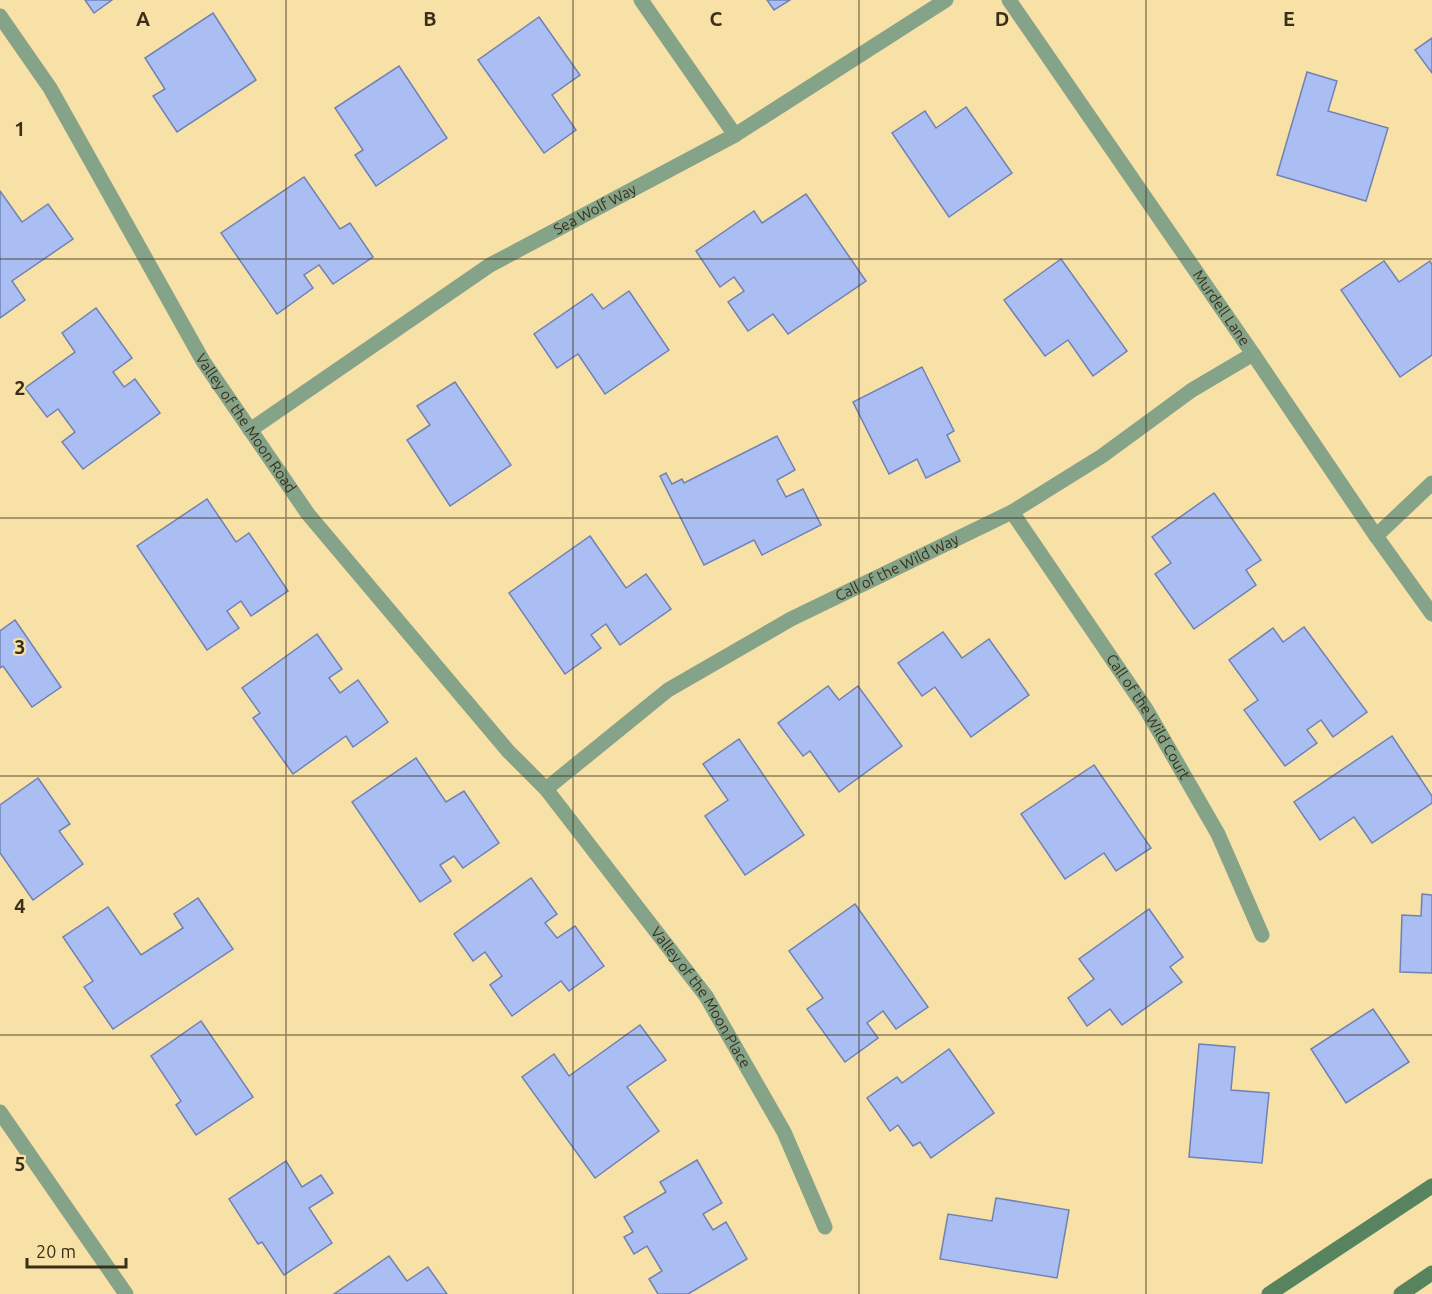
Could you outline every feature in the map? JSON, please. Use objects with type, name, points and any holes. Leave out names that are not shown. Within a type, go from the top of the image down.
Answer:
[{"type":"main road","points":[[1269,1294],[1432,1185]]},
{"type":"main road","points":[[1401,1294],[1432,1273]]},
{"type":"street","points":[[641,0],[735,135]]},
{"type":"street","name":"Sea Wolf Way","points":[[250,430],[490,265],[735,135],[946,0]]},
{"type":"street","name":"Murdell Lane","points":[[1009,0],[1376,536],[1432,614]]},
{"type":"street","name":"Valley of the Moon Road","points":[[0,16],[50,88],[203,361],[308,514],[508,751],[546,789]]},
{"type":"street","name":"Call of the Wild Way","points":[[546,789],[668,690],[791,619],[1012,512],[1102,456],[1192,390],[1253,354]]},
{"type":"street","points":[[1376,536],[1432,483]]},
{"type":"street","name":"Call of the Wild Court","points":[[1012,512],[1146,709],[1218,834],[1262,934]]},
{"type":"street","name":"Valley of the Moon Place","points":[[546,789],[706,996],[784,1132],[825,1227]]},
{"type":"street","points":[[0,1112],[126,1294]]},
{"type":"building","points":[[85,0],[112,0],[94,13]]},
{"type":"building","points":[[767,0],[790,0],[774,10]]},
{"type":"building","points":[[213,13],[256,80],[177,132],[153,96],[165,89],[145,58]]},
{"type":"building","points":[[539,17],[580,75],[552,95],[576,130],[544,153],[478,60]]},
{"type":"building","points":[[1432,38],[1432,73],[1415,50]]},
{"type":"building","points":[[399,66],[447,138],[376,186],[355,155],[363,150],[335,108]]},
{"type":"building","points":[[1307,72],[1337,81],[1328,111],[1388,128],[1366,201],[1277,175]]},
{"type":"building","points":[[966,107],[1012,173],[949,217],[892,133],[925,111],[936,128]]},
{"type":"building","points":[[304,177],[340,229],[350,223],[373,257],[333,284],[319,265],[304,275],[313,288],[277,314],[221,233]]},
{"type":"building","points":[[0,191],[22,222],[48,204],[73,239],[12,281],[25,300],[0,318]]},
{"type":"building","points":[[806,194],[866,281],[788,334],[773,314],[748,331],[728,302],[744,291],[734,277],[720,287],[696,251],[754,211],[762,223]]},
{"type":"building","points":[[1061,259],[1127,351],[1093,376],[1068,340],[1045,356],[1004,300]]},
{"type":"building","points":[[1384,261],[1399,282],[1430,261],[1432,265],[1432,355],[1400,377],[1341,290]]},
{"type":"building","points":[[629,291],[669,350],[605,394],[578,354],[557,368],[534,334],[592,294],[603,309]]},
{"type":"building","points":[[96,308],[132,358],[113,372],[124,387],[135,379],[160,413],[83,469],[62,442],[75,432],[58,409],[47,417],[25,388],[75,352],[62,333]]},
{"type":"building","points":[[922,367],[954,431],[947,435],[960,461],[926,478],[917,459],[889,474],[853,402]]},
{"type":"building","points":[[455,382],[511,465],[450,506],[407,440],[430,425],[417,406]]},
{"type":"building","points":[[777,436],[795,470],[777,480],[786,497],[803,489],[821,525],[762,555],[754,540],[704,565],[660,476],[666,473],[672,484],[682,479],[684,483]]},
{"type":"building","points":[[1214,493],[1261,560],[1246,570],[1256,585],[1194,629],[1155,574],[1171,563],[1152,537]]},
{"type":"building","points":[[207,499],[236,542],[249,533],[288,591],[251,616],[241,601],[227,611],[239,628],[207,650],[137,546]]},
{"type":"building","points":[[590,536],[626,588],[646,574],[671,609],[620,645],[606,624],[591,635],[601,648],[565,674],[509,593]]},
{"type":"building","points":[[15,620],[61,687],[32,707],[3,666],[0,668],[0,631]]},
{"type":"building","points":[[1304,627],[1367,712],[1333,737],[1321,720],[1307,730],[1317,743],[1285,766],[1244,710],[1258,700],[1229,660],[1273,628],[1283,642]]},
{"type":"building","points":[[943,632],[962,658],[989,639],[1029,695],[971,737],[935,687],[922,696],[898,663]]},
{"type":"building","points":[[317,634],[342,669],[329,678],[340,693],[358,680],[388,722],[353,747],[346,736],[293,774],[253,718],[260,713],[242,688]]},
{"type":"building","points":[[828,686],[839,700],[858,686],[902,746],[839,792],[810,751],[803,756],[778,723]]},
{"type":"building","points":[[1392,736],[1432,796],[1432,803],[1372,843],[1354,817],[1320,840],[1294,802]]},
{"type":"building","points":[[739,739],[804,835],[745,875],[705,816],[728,800],[703,764]]},
{"type":"building","points":[[416,758],[446,802],[464,791],[499,843],[463,868],[454,856],[440,865],[451,881],[420,902],[352,802]]},
{"type":"building","points":[[1094,765],[1151,848],[1116,871],[1104,853],[1065,879],[1021,814]]},
{"type":"building","points":[[38,778],[70,824],[59,831],[83,864],[33,900],[0,853],[0,805]]},
{"type":"building","points":[[531,878],[557,914],[545,923],[557,938],[575,926],[604,966],[569,991],[561,981],[512,1016],[490,985],[502,976],[485,952],[473,961],[454,934]]},
{"type":"building","points":[[1422,894],[1432,895],[1432,973],[1400,972],[1402,915],[1421,916]]},
{"type":"building","points":[[198,898],[233,949],[113,1029],[84,987],[93,981],[63,937],[108,907],[141,955],[183,928],[174,914]]},
{"type":"building","points":[[855,904],[928,1007],[896,1029],[883,1011],[867,1023],[878,1038],[845,1062],[807,1009],[823,998],[789,951]]},
{"type":"building","points":[[1149,909],[1183,957],[1170,967],[1182,982],[1122,1025],[1110,1009],[1087,1026],[1068,998],[1094,979],[1079,959]]},
{"type":"building","points":[[1373,1009],[1409,1062],[1346,1103],[1311,1049]]},
{"type":"building","points":[[201,1021],[253,1097],[196,1135],[176,1105],[181,1101],[151,1056]]},
{"type":"building","points":[[640,1025],[666,1060],[627,1087],[659,1131],[595,1178],[522,1077],[554,1054],[569,1076]]},
{"type":"building","points":[[1199,1044],[1235,1047],[1231,1090],[1269,1093],[1262,1163],[1189,1157]]},
{"type":"building","points":[[949,1049],[994,1113],[931,1158],[920,1142],[913,1146],[898,1125],[890,1131],[867,1098],[897,1077],[902,1083]]},
{"type":"building","points":[[697,1160],[722,1203],[703,1214],[713,1230],[726,1222],[747,1259],[688,1294],[658,1294],[649,1279],[662,1271],[647,1246],[634,1254],[624,1237],[633,1232],[624,1217],[666,1192],[660,1182]]},
{"type":"building","points":[[286,1161],[302,1187],[321,1175],[333,1193],[309,1208],[332,1243],[284,1275],[262,1242],[258,1244],[229,1199]]},
{"type":"building","points":[[996,1198],[1069,1210],[1057,1278],[940,1259],[948,1214],[992,1221]]},
{"type":"building","points":[[389,1256],[407,1281],[428,1267],[447,1294],[334,1294]]}]
